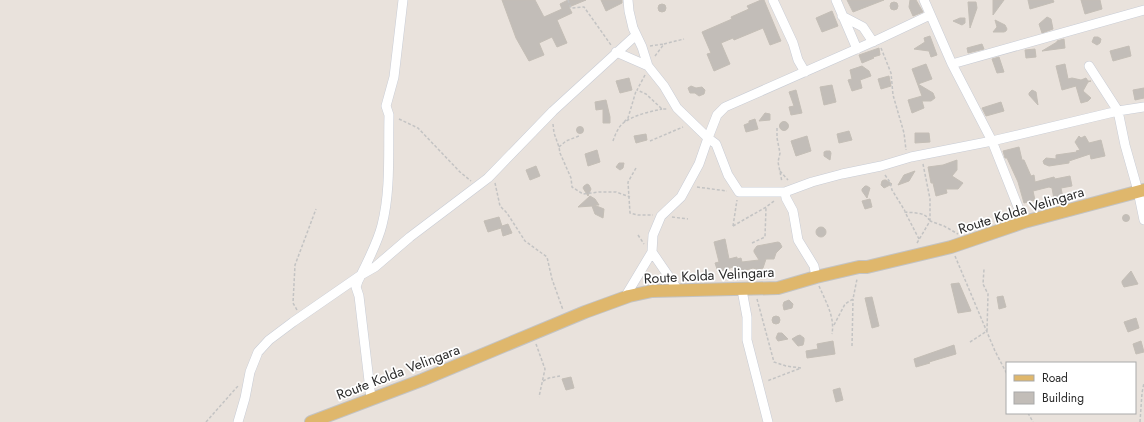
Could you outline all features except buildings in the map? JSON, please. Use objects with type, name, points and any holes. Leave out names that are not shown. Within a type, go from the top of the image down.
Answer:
[{"type":"main road","name":"Route Kolda Velingara","points":[[310,422],[422,380],[566,320],[626,297],[652,291],[778,288],[816,277],[859,267],[867,267],[951,247],[1024,222],[1141,191]]},
{"type":"street","points":[[371,398],[359,296],[356,287],[382,225],[387,199],[389,115],[386,106],[394,77],[403,0]]},
{"type":"street","points":[[628,0],[635,36],[642,47],[648,66],[664,86],[677,108],[716,144],[728,175],[739,192],[784,192],[796,187],[842,174],[881,166],[911,157],[992,141],[1118,111],[1144,107]]},
{"type":"street","points":[[773,0],[793,43],[798,60],[805,72]]},
{"type":"street","points":[[836,0],[856,49]]},
{"type":"street","points":[[924,0],[952,64],[992,141],[1024,222]]},
{"type":"street","points":[[952,64],[1144,10]]},
{"type":"street","points":[[626,297],[652,252],[653,235],[661,216],[681,197],[699,164],[717,115],[725,107],[875,41],[930,15]]},
{"type":"street","points":[[842,16],[863,27],[875,41]]},
{"type":"street","points":[[238,422],[245,398],[250,372],[258,352],[269,340],[300,317],[375,267],[410,237],[492,174],[546,118],[635,36]]},
{"type":"street","points":[[616,52],[648,66]]},
{"type":"street","points":[[1089,66],[1118,111],[1125,145],[1141,191],[1144,220]]},
{"type":"street","points":[[784,192],[793,211],[798,240],[814,266],[816,277]]},
{"type":"street","points":[[652,252],[678,290]]},
{"type":"street","points":[[748,289],[748,340],[756,378],[768,422]]},
{"type":"path","points":[[568,0],[571,8],[584,7],[616,52]]},
{"type":"path","points":[[875,41],[891,74],[893,95],[904,133],[906,151],[911,157]]},
{"type":"path","points":[[642,47],[664,44]]},
{"type":"path","points":[[612,141],[623,123],[628,118],[637,90]]},
{"type":"path","points":[[623,123],[640,114],[662,109]]},
{"type":"path","points":[[389,115],[418,128],[460,172],[477,186]]},
{"type":"path","points":[[546,118],[553,124],[554,133],[560,147],[560,153],[571,178],[572,187],[583,194],[616,192],[630,197]]},
{"type":"path","points":[[695,187],[739,192],[733,226],[766,207],[784,192],[778,162],[780,153],[777,128]]},
{"type":"path","points":[[560,147],[566,141],[579,136]]},
{"type":"path","points":[[912,256],[919,239],[930,222],[930,199],[922,155]]},
{"type":"path","points":[[881,166],[886,178],[890,182],[892,190],[919,239]]},
{"type":"path","points":[[636,168],[628,182],[630,212],[638,215],[688,219]]},
{"type":"path","points":[[779,170],[785,178],[796,187]]},
{"type":"path","points":[[492,174],[500,206],[507,213],[525,240],[547,257],[552,279],[566,320]]},
{"type":"path","points":[[752,244],[765,237],[767,223],[766,207]]},
{"type":"path","points":[[300,317],[293,303],[295,266],[316,209]]},
{"type":"path","points":[[905,212],[925,215],[928,217],[930,222],[944,226],[957,233],[964,242]]},
{"type":"path","points":[[951,247],[986,331],[1006,372]]},
{"type":"path","points":[[852,346],[853,299],[859,267]]},
{"type":"path","points":[[984,269],[983,284],[988,294],[986,331]]},
{"type":"path","points":[[816,277],[826,300],[834,325]]},
{"type":"path","points":[[748,289],[774,362],[800,368],[767,381],[756,378]]},
{"type":"path","points":[[832,334],[834,325],[845,304],[853,299]]},
{"type":"path","points":[[970,342],[986,331]]},
{"type":"path","points":[[532,335],[545,369],[539,397]]},
{"type":"path","points":[[206,422],[250,372]]},
{"type":"path","points":[[543,381],[560,376]]},
{"type":"path","points":[[1137,422],[1140,421],[1144,383]]}]
